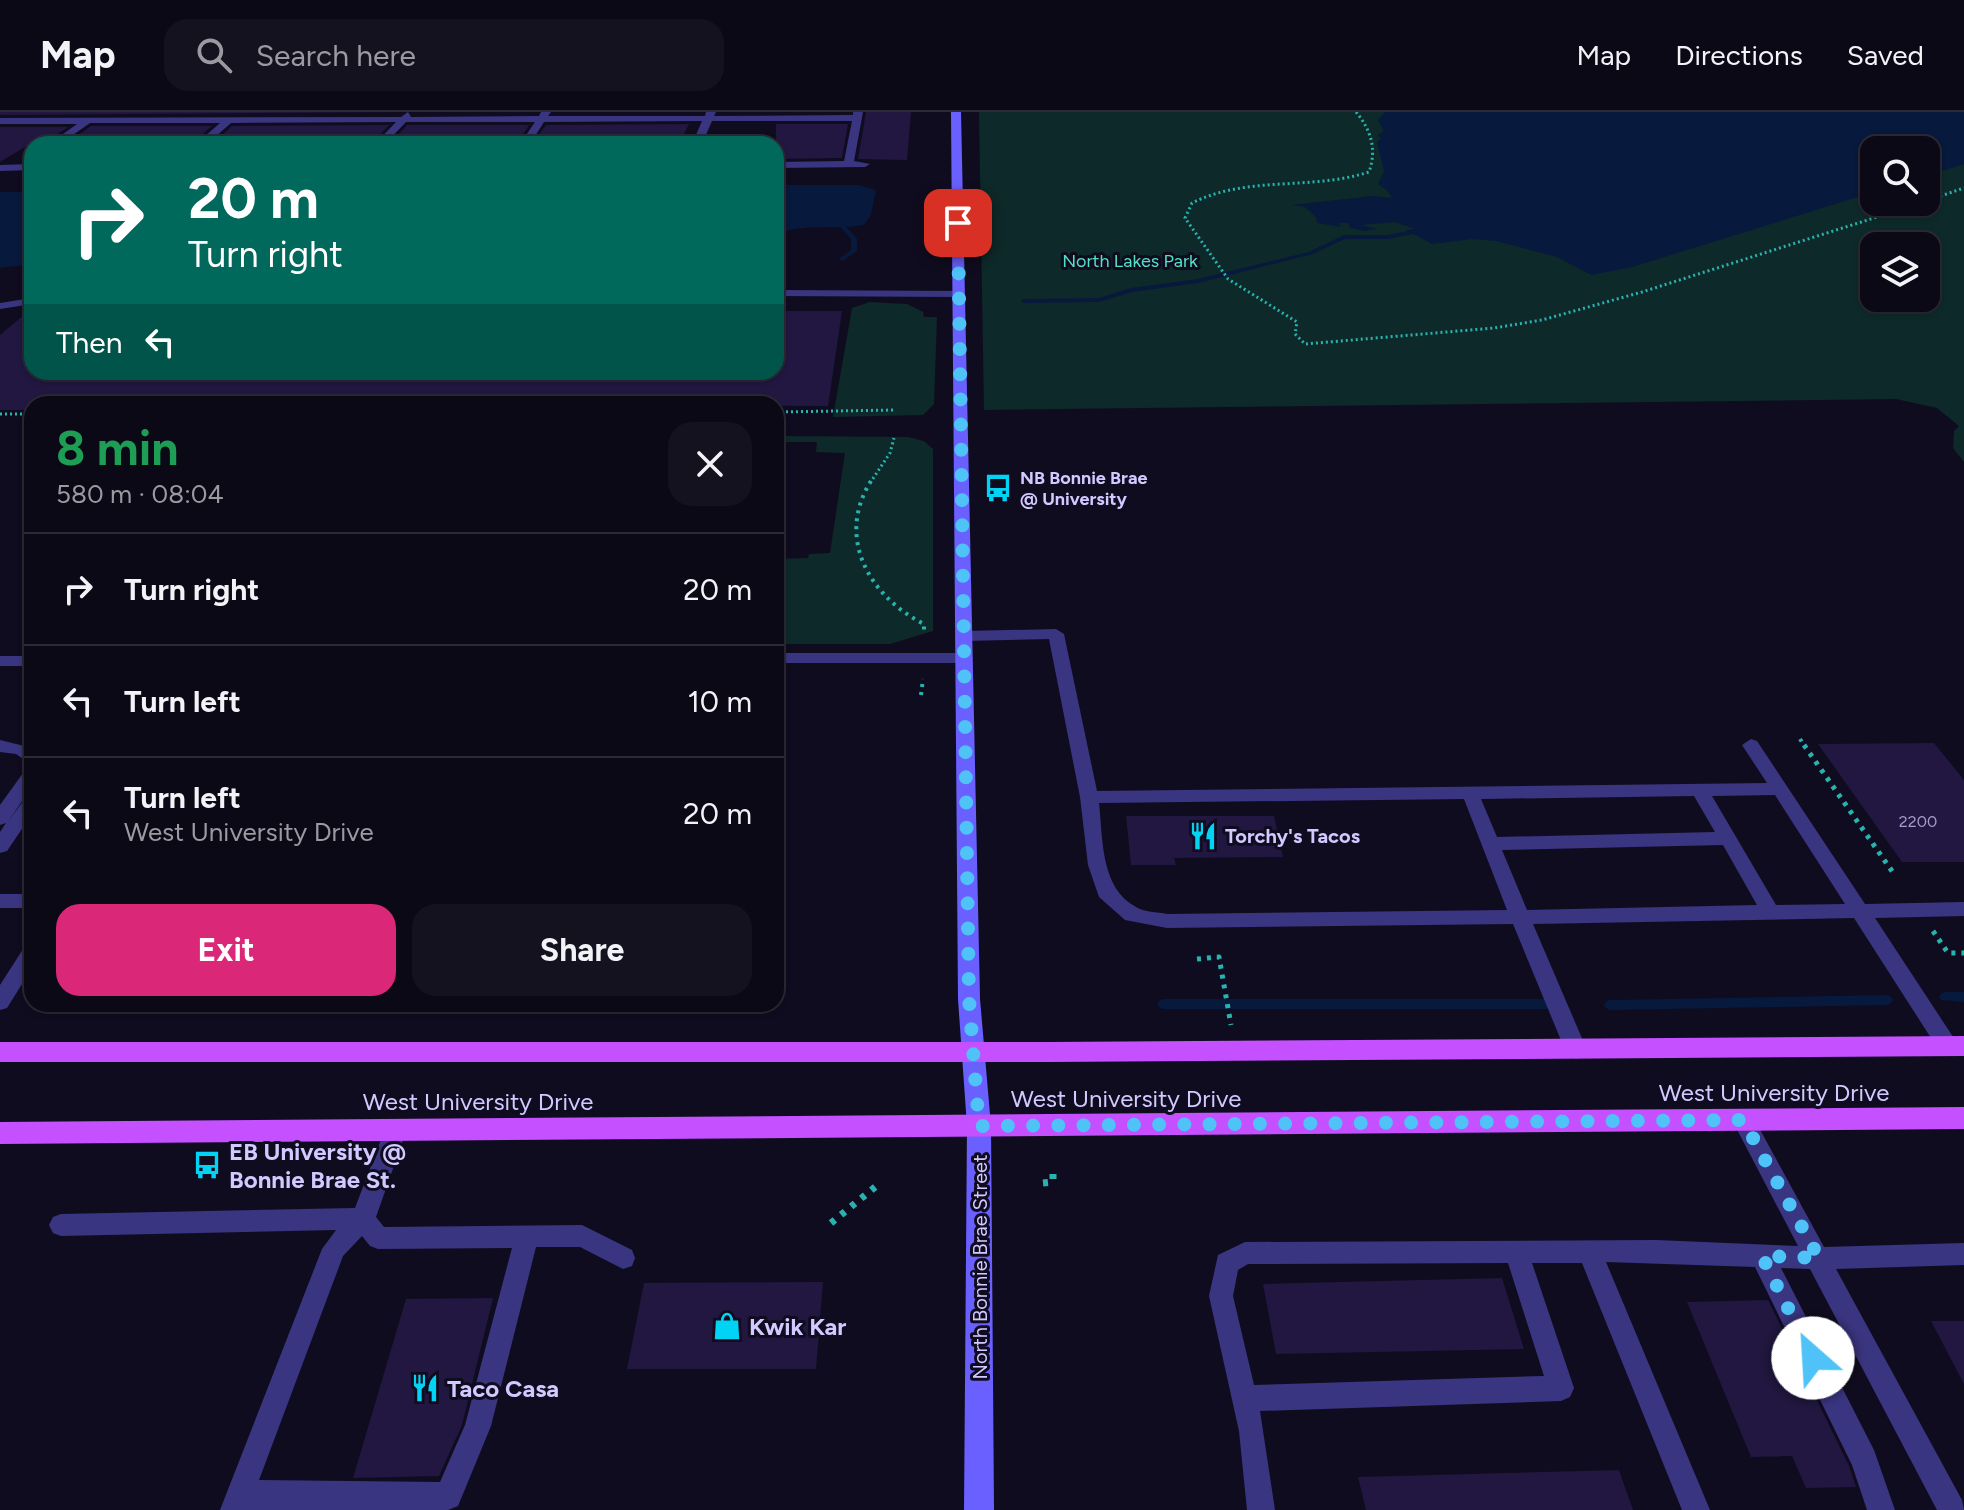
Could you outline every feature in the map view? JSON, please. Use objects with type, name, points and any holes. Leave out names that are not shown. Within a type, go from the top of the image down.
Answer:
[{"type":"main road","name":"North Bonnie Brae Street","points":[[956,112],[972,1051],[979,1126],[979,1510]]},
{"type":"main road","name":"West University Drive","points":[[0,1052],[1576,1050],[1956,1046]]},
{"type":"main road","name":"West University Drive","points":[[0,1133],[1964,1118]]},
{"type":"street","points":[[65,136],[100,112]]},
{"type":"street","points":[[210,136],[238,112]]},
{"type":"street","points":[[700,136],[709,115]]},
{"type":"street","points":[[0,121],[858,115],[848,164]]},
{"type":"street","points":[[388,136],[407,116]]},
{"type":"street","points":[[530,136],[543,116]]},
{"type":"street","points":[[784,165],[865,164]]},
{"type":"street","points":[[0,168],[24,168]]},
{"type":"lane","points":[[784,293],[959,294]]},
{"type":"lane","points":[[0,306],[24,302]]},
{"type":"lane","points":[[965,636],[1056,634],[1089,797],[1097,865],[1109,897],[1132,915],[1167,921],[1964,909]]},
{"type":"lane","points":[[784,658],[965,658]]},
{"type":"lane","points":[[0,661],[24,661]]},
{"type":"lane","points":[[1751,745],[1859,912],[1956,1046]]},
{"type":"lane","points":[[0,746],[15,746],[24,751]]},
{"type":"lane","points":[[0,819],[24,784]]},
{"type":"lane","points":[[1089,797],[1779,789]]},
{"type":"lane","points":[[1699,790],[1771,913]]},
{"type":"lane","points":[[1470,793],[1576,1050]]},
{"type":"lane","points":[[0,846],[24,812]]},
{"type":"lane","points":[[1491,844],[1728,838]]},
{"type":"lane","points":[[0,901],[24,901]]},
{"type":"lane","points":[[0,1002],[24,964]]},
{"type":"lane","points":[[1743,1120],[1952,1510]]},
{"type":"lane","points":[[396,1129],[363,1219],[334,1249],[238,1502],[448,1496],[478,1426],[527,1236]]},
{"type":"lane","points":[[61,1225],[363,1219]]},
{"type":"lane","points":[[363,1219],[378,1238],[582,1236],[623,1258]]},
{"type":"lane","points":[[1261,1510],[1252,1431],[1221,1296],[1227,1263],[1245,1253],[1590,1252],[1819,1258],[1964,1254]]},
{"type":"lane","points":[[1590,1252],[1696,1510]]},
{"type":"lane","points":[[1245,1398],[1561,1388],[1517,1253]]},
{"type":"lane","points":[[1762,1256],[1864,1460],[1881,1510]]},
{"type":"path","points":[[1356,112],[1371,135],[1374,159],[1369,172],[1333,180],[1274,182],[1220,190],[1192,203],[1185,218],[1190,231],[1205,244],[1226,278],[1247,294],[1286,312],[1297,322],[1295,334],[1305,344],[1494,328],[1542,320],[1642,292],[1881,216]]},
{"type":"path","points":[[1940,197],[1964,188]]},
{"type":"path","points":[[784,412],[895,410]]},
{"type":"path","points":[[0,414],[24,414]]},
{"type":"path","points":[[894,438],[893,451],[873,479],[860,505],[857,549],[875,589],[908,618],[924,624],[924,630]]},
{"type":"path","points":[[921,695],[923,679]]},
{"type":"path","points":[[1800,739],[1894,874]]},
{"type":"path","points":[[1933,931],[1948,953],[1964,953]]},
{"type":"path","points":[[1197,959],[1219,957],[1231,1026]]},
{"type":"path","points":[[1043,1183],[1053,1182],[1053,1172]]},
{"type":"path","points":[[831,1223],[880,1183]]},
{"type":"green space","name":"North Lakes Park","points":[[979,112],[1964,112],[1964,462],[1953,448],[1954,431],[1959,426],[1937,408],[1896,399],[984,410]]},
{"type":"green space","points":[[870,302],[907,304],[923,312],[924,317],[937,317],[934,404],[923,415],[833,417],[852,308]]},
{"type":"green space","points":[[784,436],[908,437],[924,441],[933,449],[933,631],[890,644],[784,644],[784,559],[830,553],[845,453],[816,452],[817,442],[784,442]]},
{"type":"water","points":[[1385,112],[1964,112],[1964,164],[1940,172],[1940,136],[1860,136],[1860,196],[1632,267],[1591,275],[1557,257],[1496,241],[1472,239],[1432,244],[1406,230],[1415,229],[1395,222],[1361,225],[1377,229],[1365,231],[1350,228],[1348,223],[1338,223],[1341,227],[1317,223],[1316,217],[1305,207],[1292,205],[1372,196],[1392,198],[1378,184],[1384,171],[1377,142],[1381,139],[1378,135],[1384,131],[1378,120]]},
{"type":"water","points":[[784,185],[859,185],[876,190],[871,215],[864,225],[784,231]]},
{"type":"water","points":[[0,192],[24,192],[24,265],[0,268]]},
{"type":"building","points":[[0,112],[403,112],[0,115]]},
{"type":"building","points":[[866,112],[911,112],[907,160],[858,159]]},
{"type":"building","points":[[689,124],[683,136],[538,136],[546,125]]},
{"type":"building","points":[[776,124],[848,124],[842,158],[784,159],[784,136],[776,136]]},
{"type":"building","points":[[389,125],[379,136],[221,136],[232,126]]},
{"type":"building","points":[[407,125],[529,125],[522,136],[397,136]]},
{"type":"building","points":[[91,126],[212,126],[200,136],[77,136]]},
{"type":"building","points":[[0,127],[68,127],[55,136],[24,136],[24,148],[0,162]]},
{"type":"building","points":[[784,311],[842,311],[828,406],[784,406],[784,396],[24,396],[24,410],[0,410],[0,335],[24,315],[24,380],[784,380]]},
{"type":"building","points":[[1934,743],[1964,780],[1964,862],[1902,862],[1818,744]]},
{"type":"building","name":"Torchy's Tacos","points":[[1126,816],[1274,816],[1283,857],[1174,858],[1176,865],[1131,865]]},
{"type":"building","points":[[1502,1278],[1524,1349],[1276,1354],[1263,1284]]},
{"type":"building","name":"Kwik Kar","points":[[823,1282],[816,1369],[627,1369],[644,1283]]},
{"type":"building","name":"Taco Casa","points":[[493,1298],[462,1425],[439,1476],[353,1478],[406,1299]]},
{"type":"building","points":[[1768,1300],[1849,1466],[1856,1487],[1806,1488],[1792,1456],[1751,1457],[1687,1302]]},
{"type":"building","points":[[1931,1321],[1964,1321],[1964,1384]]},
{"type":"building","points":[[1619,1470],[1633,1510],[1366,1510],[1358,1477]]},
{"type":"waterway","points":[[837,220],[854,239],[854,251],[842,259]]},
{"type":"waterway","points":[[1024,301],[1099,300],[1131,290],[1198,281],[1311,253],[1344,237],[1388,237],[1424,230]]},
{"type":"waterway","points":[[1945,997],[1964,997]]},
{"type":"waterway","points":[[1610,1005],[1887,1000]]},
{"type":"waterway","points":[[1163,1004],[1555,1004]]},
{"type":"place","name":"NB Bonnie Brae @ University","points":[[998,488]]},
{"type":"place","name":"Torchy's Tacos","points":[[1203,836]]},
{"type":"place","name":"EB University @ Bonnie Brae St.","points":[[207,1165]]},
{"type":"place","name":"Kwik Kar","points":[[727,1326]]},
{"type":"place","name":"Taco Casa","points":[[425,1388]]},
{"type":"route","points":[[958,223],[969,999],[979,1126],[1743,1120],[1819,1258],[1762,1256],[1813,1358]]}]
